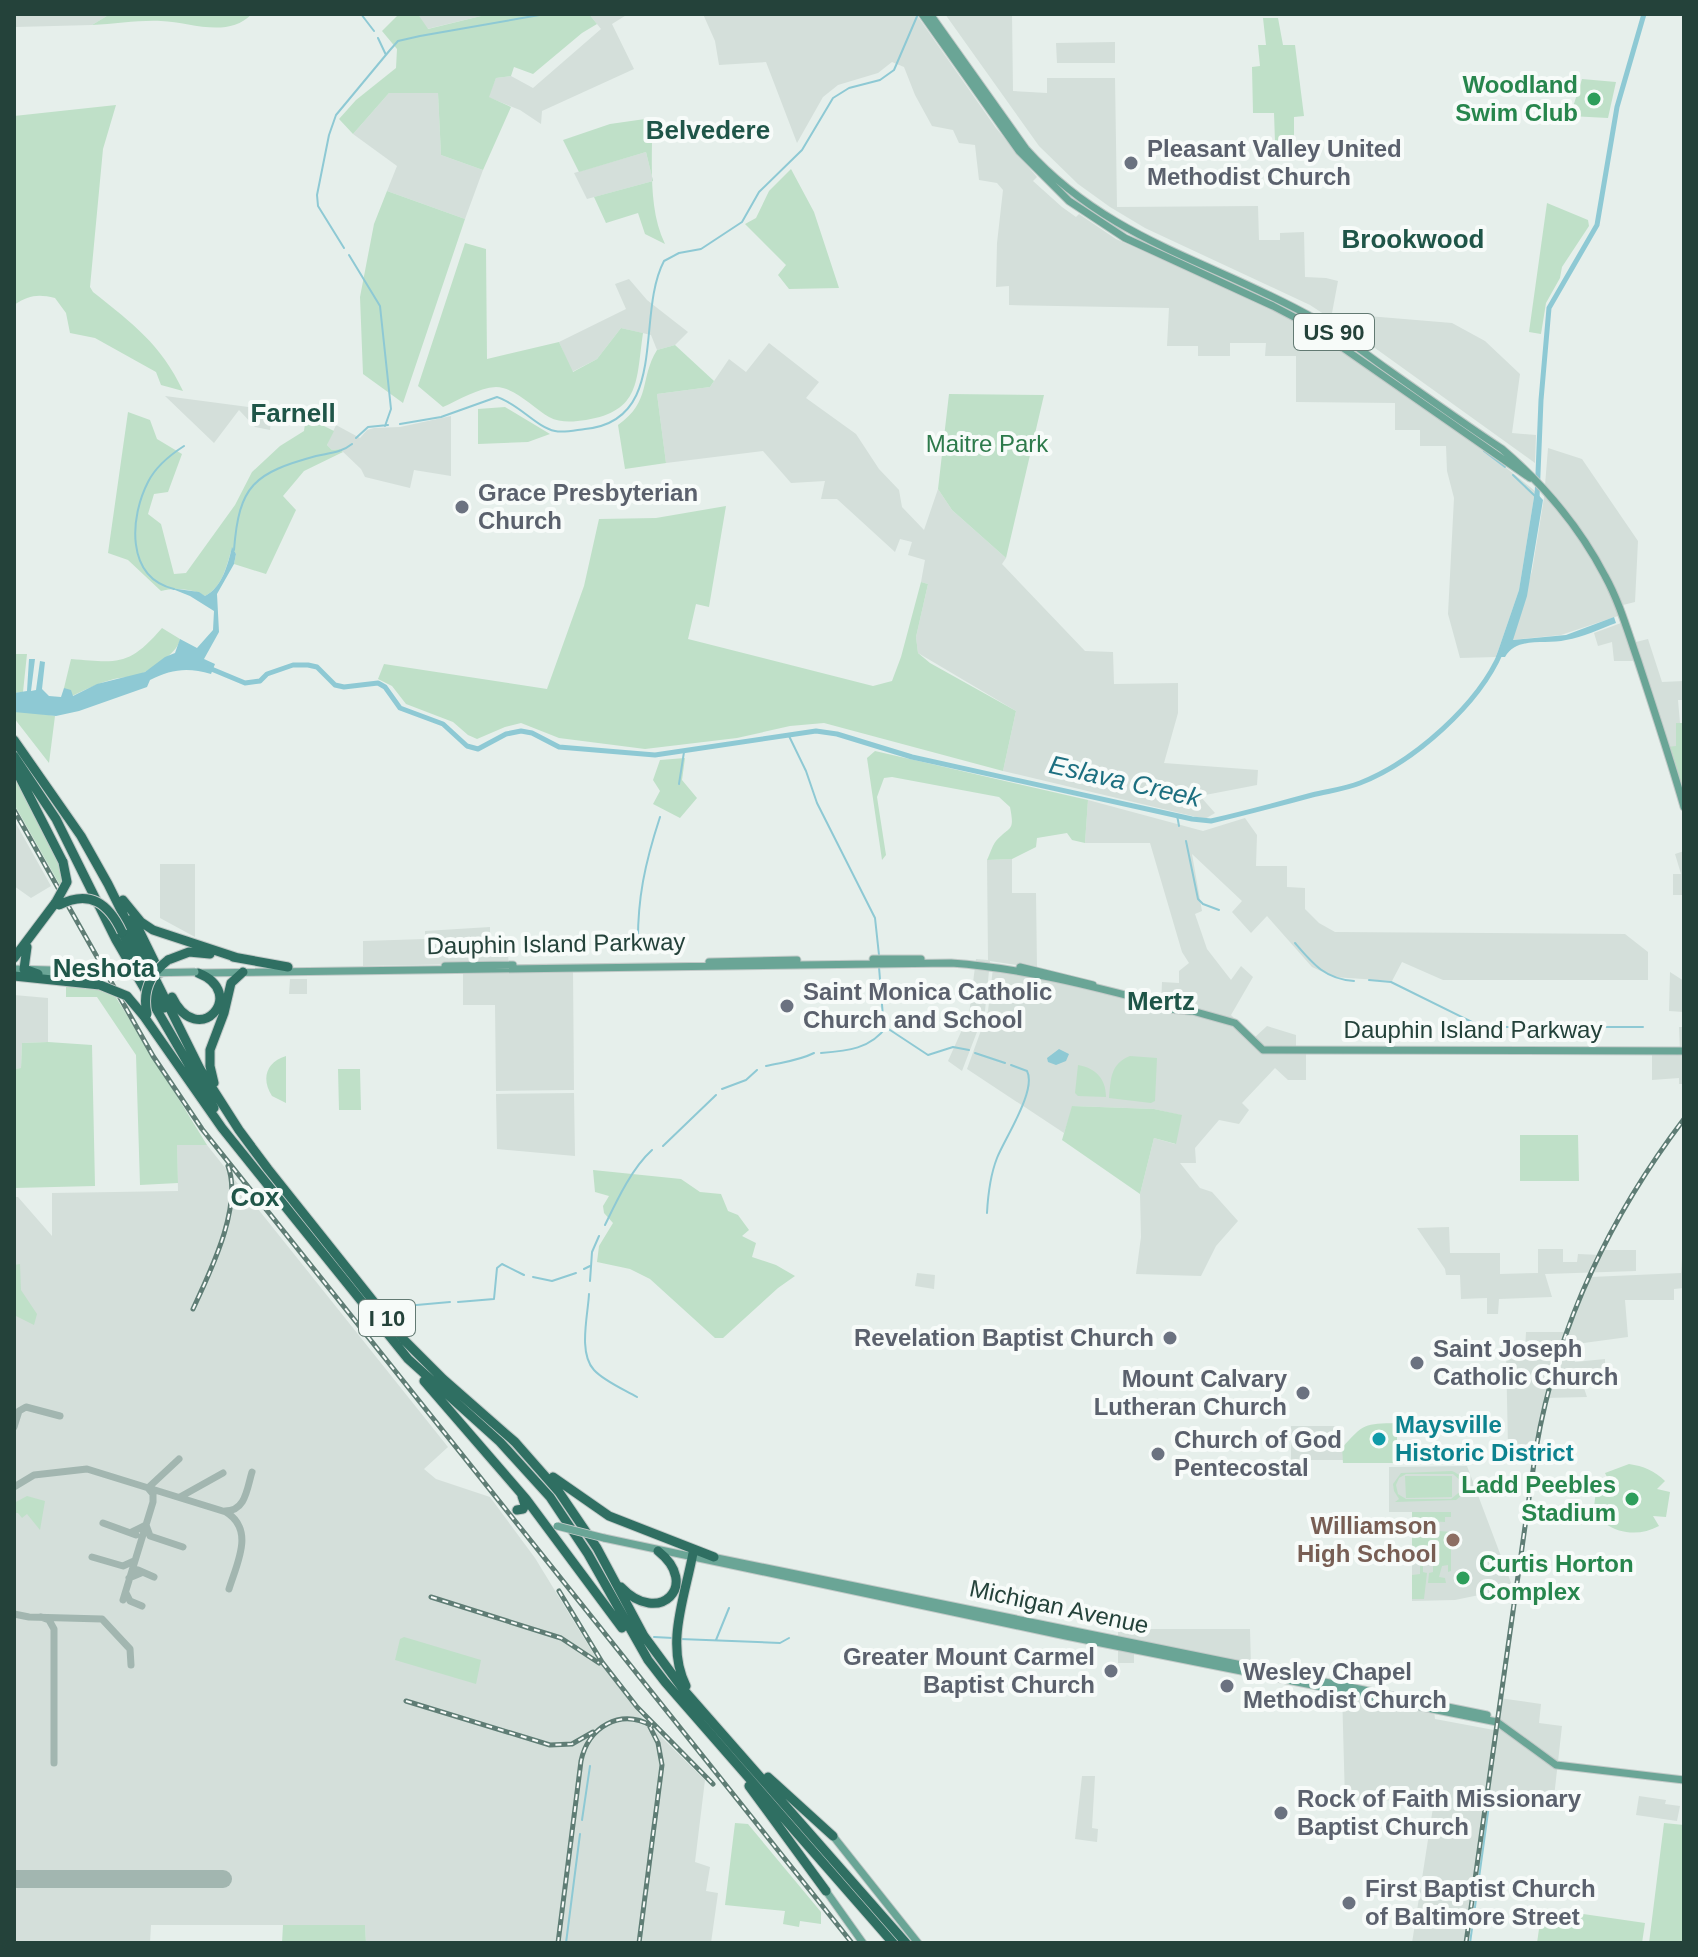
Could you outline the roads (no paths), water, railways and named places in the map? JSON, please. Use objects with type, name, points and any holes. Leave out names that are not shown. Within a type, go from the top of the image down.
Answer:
[{"type":"highway","name":"I 10","points":[[14,740],[81,836],[121,907],[188,1044],[223,1106],[268,1169],[405,1341],[529,1457],[572,1511],[644,1636],[731,1750],[893,1943]]},
{"type":"highway","name":"I 10","points":[[14,756],[56,819],[116,940],[239,1148],[408,1359],[500,1442],[550,1497],[581,1543],[648,1660],[823,1848],[906,1943]]},
{"type":"highway","points":[[14,766],[63,862],[67,882],[58,903],[14,958]]},
{"type":"highway","points":[[81,836],[128,908],[180,1012],[195,1021],[214,1013],[221,1000],[212,979],[196,971]]},
{"type":"highway","points":[[58,903],[80,898],[100,903],[113,913],[149,982],[188,1044]]},
{"type":"highway","points":[[128,908],[153,930],[238,958]]},
{"type":"highway","points":[[29,940],[19,969],[43,975]]},
{"type":"highway","points":[[145,1015],[148,985],[156,971],[168,960],[189,952],[288,967]]},
{"type":"highway","points":[[226,1004],[231,972]]},
{"type":"highway","points":[[223,1106],[211,1073],[209,1057],[233,978],[243,972]]},
{"type":"highway","points":[[14,976],[100,985],[127,996],[145,1015],[161,1043],[239,1148]]},
{"type":"highway","points":[[408,1359],[418,1375],[548,1522],[648,1660]]},
{"type":"highway","points":[[529,1457],[563,1486],[609,1516],[714,1557]]},
{"type":"highway","points":[[500,1468],[525,1500],[525,1507],[517,1510]]},
{"type":"highway","points":[[613,1579],[637,1601],[653,1605],[668,1600],[675,1589],[677,1577],[673,1567],[658,1551]]},
{"type":"highway","points":[[693,1555],[675,1652],[681,1677],[696,1703]]},
{"type":"highway","points":[[731,1750],[833,1836]]},
{"type":"highway","points":[[731,1750],[826,1891]]},
{"type":"main road","name":"US 90","points":[[922,14],[1019,151],[1069,201],[1125,238],[1281,309],[1313,327],[1532,479]]},
{"type":"main road","name":"US 90","points":[[930,14],[1024,146],[1041,166],[1088,205],[1152,243],[1319,322],[1502,449],[1532,479],[1567,518],[1595,558],[1624,620],[1684,807]]},
{"type":"main road","name":"Dauphin Island Parkway","points":[[14,976],[288,967],[927,958],[1010,965],[1062,975],[1168,1009],[1229,1020],[1239,1025],[1263,1050],[1684,1051]]},
{"type":"main road","name":"Dauphin Island Parkway","points":[[196,971],[951,963],[1018,971],[1095,987]]},
{"type":"main road","name":"Dauphin Island Parkway","points":[[19,969],[93,972]]},
{"type":"main road","points":[[1253,1040],[1282,1050]]},
{"type":"main road","name":"Michigan Avenue","points":[[548,1522],[1150,1649],[1498,1717],[1556,1765],[1684,1780]]},
{"type":"main road","name":"Michigan Avenue","points":[[603,1535],[658,1551],[714,1557],[1150,1649]]},
{"type":"main road","points":[[833,1836],[918,1943]]},
{"type":"main road","points":[[826,1891],[863,1943]]},
{"type":"water","points":[[1535,491],[1543,500],[1527,596],[1513,640],[1566,635],[1614,617],[1616,623],[1572,639],[1524,644],[1510,650],[1505,657],[1496,657],[1519,590]]},
{"type":"water","points":[[232,547],[236,554],[234,564],[217,594],[219,632],[204,659],[215,664],[211,674],[195,670],[172,671],[150,680],[147,687],[56,716],[14,712],[14,693],[27,691],[29,659],[35,659],[31,691],[36,690],[40,661],[45,662],[42,689],[49,696],[61,697],[64,688],[71,690],[73,696],[97,684],[145,672],[175,653],[180,639],[197,648],[213,630],[214,611],[170,588],[199,592],[205,596],[216,587],[223,575]]},
{"type":"water","points":[[1059,1049],[1069,1054],[1066,1061],[1056,1065],[1048,1062],[1047,1058]]},
{"type":"waterway","points":[[361,14],[374,31]]},
{"type":"waterway","points":[[344,248],[318,206],[317,195],[329,135],[336,115],[390,50],[398,41],[545,14]]},
{"type":"waterway","points":[[400,424],[441,417],[497,397],[555,431],[566,432],[612,422],[629,407],[640,387],[646,363],[651,309],[664,261],[679,253],[701,249],[742,222],[759,192],[802,150],[833,98],[849,88],[880,80],[894,70],[918,14]]},
{"type":"waterway","name":"Eslava Creek","points":[[1537,498],[1549,308],[1597,225],[1617,107],[1644,14]]},
{"type":"waterway","points":[[378,38],[386,55]]},
{"type":"waterway","points":[[349,255],[380,306],[391,409],[385,426]]},
{"type":"waterway","points":[[356,438],[368,427],[388,425]]},
{"type":"waterway","points":[[234,550],[240,510],[246,496],[264,476],[295,462],[339,451],[352,444]]},
{"type":"waterway","points":[[174,589],[158,582],[147,572],[139,559],[135,528],[142,496],[151,476],[184,446]]},
{"type":"waterway","points":[[1484,451],[1505,467]]},
{"type":"waterway","points":[[1513,475],[1535,496]]},
{"type":"waterway","name":"Eslava Creek","points":[[209,668],[245,683],[260,681],[267,674],[293,665],[317,667],[335,685],[344,687],[378,683],[385,687],[400,708],[443,724],[467,746],[478,749],[506,734],[521,731],[532,733],[559,747],[655,755],[816,731],[837,734],[912,757],[1211,821],[1348,787],[1402,761],[1461,711],[1491,672],[1501,652]]},
{"type":"waterway","points":[[789,736],[817,803],[875,918],[879,955]]},
{"type":"waterway","points":[[679,784],[684,752]]},
{"type":"waterway","points":[[1177,815],[1179,826]]},
{"type":"waterway","points":[[638,948],[643,881],[660,817]]},
{"type":"waterway","points":[[1186,841],[1198,899],[1219,910]]},
{"type":"waterway","points":[[1295,943],[1327,974],[1354,981]]},
{"type":"waterway","points":[[879,967],[883,1017],[887,1028],[928,1055],[953,1047],[969,1050]]},
{"type":"waterway","points":[[1369,980],[1391,982],[1478,1025]]},
{"type":"waterway","points":[[821,1053],[849,1050],[866,1044],[887,1026]]},
{"type":"waterway","points":[[1502,1027],[1643,1027]]},
{"type":"waterway","points":[[766,1066],[814,1053]]},
{"type":"waterway","points":[[975,1053],[1005,1063]]},
{"type":"waterway","points":[[987,1213],[995,1165],[1028,1090],[1027,1071],[1011,1065]]},
{"type":"waterway","points":[[722,1089],[746,1080],[757,1070]]},
{"type":"waterway","points":[[663,1146],[716,1095]]},
{"type":"waterway","points":[[605,1225],[632,1175],[652,1150]]},
{"type":"waterway","points":[[590,1281],[592,1252],[599,1236]]},
{"type":"waterway","points":[[458,1302],[494,1299],[497,1268],[502,1264],[524,1275]]},
{"type":"waterway","points":[[584,1269],[590,1266]]},
{"type":"waterway","points":[[533,1277],[552,1281],[576,1273]]},
{"type":"waterway","points":[[589,1294],[585,1344],[589,1363],[603,1378],[637,1397]]},
{"type":"waterway","points":[[394,1307],[450,1302]]},
{"type":"waterway","points":[[716,1640],[729,1608]]},
{"type":"waterway","points":[[654,1637],[673,1638]]},
{"type":"waterway","points":[[680,1639],[780,1643],[789,1638]]},
{"type":"waterway","points":[[582,1820],[590,1766]]},
{"type":"waterway","points":[[1470,1943],[1489,1805]]},
{"type":"waterway","points":[[566,1943],[580,1834]]},
{"type":"railway","points":[[14,810],[153,1056],[202,1129],[852,1943]]},
{"type":"railway","points":[[1466,1943],[1545,1404],[1557,1359],[1590,1275],[1632,1195],[1684,1119]]},
{"type":"railway","points":[[193,1309],[216,1258],[228,1219],[232,1182],[228,1166]]},
{"type":"railway","points":[[559,1591],[602,1662],[637,1707],[713,1784]]},
{"type":"railway","points":[[431,1597],[561,1638],[599,1663]]},
{"type":"railway","points":[[406,1701],[550,1745],[572,1744],[593,1732]]},
{"type":"railway","points":[[558,1943],[585,1749],[598,1730],[617,1720],[640,1721],[652,1726]]},
{"type":"railway","points":[[639,1943],[662,1765],[658,1743],[650,1727]]},
{"type":"place","name":"Woodland Swim Club","points":[[1594,99]]},
{"type":"place","name":"Pleasant Valley United Methodist Church","points":[[1131,163]]},
{"type":"place","name":"Grace Presbyterian Church","points":[[462,507]]},
{"type":"place","name":"Saint Monica Catholic Church and School","points":[[787,1006]]},
{"type":"place","name":"Revelation Baptist Church","points":[[1170,1338]]},
{"type":"place","name":"Saint Joseph Catholic Church","points":[[1417,1363]]},
{"type":"place","name":"Mount Calvary Lutheran Church","points":[[1303,1393]]},
{"type":"place","name":"Maysville Historic District","points":[[1379,1439]]},
{"type":"place","name":"Church of God Pentecostal","points":[[1158,1454]]},
{"type":"place","name":"Ladd Peebles Stadium","points":[[1632,1499]]},
{"type":"place","name":"Williamson High School","points":[[1453,1540]]},
{"type":"place","name":"Curtis Horton Complex","points":[[1463,1578]]},
{"type":"place","name":"Greater Mount Carmel Baptist Church","points":[[1111,1671]]},
{"type":"place","name":"Wesley Chapel Methodist Church","points":[[1227,1686]]},
{"type":"place","name":"Rock of Faith Missionary Baptist Church","points":[[1281,1813]]},
{"type":"place","name":"First Baptist Church of Baltimore Street","points":[[1349,1903]]},
{"type":"district","name":"Belvedere","points":[[708,130]]},
{"type":"district","name":"Brookwood","points":[[1413,239]]},
{"type":"district","name":"Farnell","points":[[293,413]]},
{"type":"district","name":"Neshota","points":[[104,968]]},
{"type":"district","name":"Mertz","points":[[1161,1001]]},
{"type":"district","name":"Cox","points":[[255,1197]]},
{"type":"park label","name":"Maitre Park","points":[[987,444]]}]
